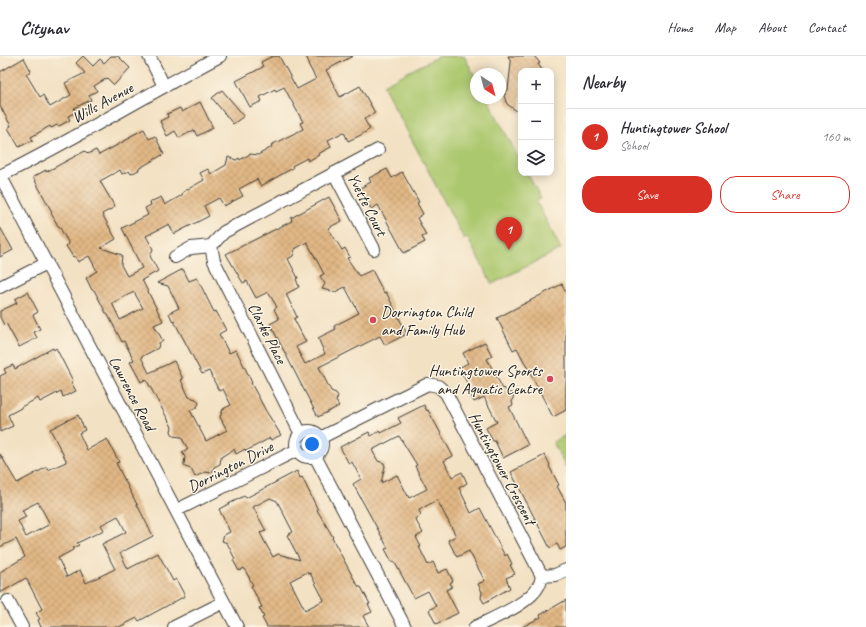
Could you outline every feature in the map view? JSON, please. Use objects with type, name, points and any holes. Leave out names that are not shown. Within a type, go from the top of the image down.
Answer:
[{"type":"street","points":[[149,56],[164,86]]},
{"type":"street","name":"Wills Avenue","points":[[0,175],[25,164],[220,56]]},
{"type":"street","points":[[175,257],[192,248],[211,246],[224,232],[378,150]]},
{"type":"street","name":"Yvette Court","points":[[334,173],[374,249]]},
{"type":"street","name":"Lawrence Road","points":[[0,175],[237,627]]},
{"type":"street","name":"Clarke Place","points":[[211,246],[214,261],[301,434]]},
{"type":"street","points":[[0,287],[46,263]]},
{"type":"street","name":"Huntingtower Crescent","points":[[320,438],[428,384],[438,386],[446,393],[542,576]]},
{"type":"street","points":[[308,431],[313,432],[320,438],[322,447],[315,456],[302,456],[297,450],[296,441],[301,434],[308,431]]},
{"type":"street","name":"Dorrington Drive","points":[[177,510],[297,450]]},
{"type":"street","points":[[315,456],[405,627]]},
{"type":"street","points":[[475,627],[517,606],[531,596],[539,586],[542,576],[555,575],[566,570]]},
{"type":"street","points":[[8,601],[22,627]]},
{"type":"street","points":[[174,627],[224,602]]},
{"type":"green space","points":[[439,56],[464,56],[471,68],[470,104],[490,104],[518,156],[518,176],[529,176],[541,198],[536,201],[561,249],[492,284],[467,237],[464,239],[383,85]]},
{"type":"green space","points":[[566,435],[566,468],[553,442]]},
{"type":"building","points":[[83,56],[93,66],[100,59],[104,63],[111,56],[118,56],[130,68],[114,85],[107,78],[94,86],[97,91],[89,95],[91,100],[74,108],[76,112],[68,116],[70,120],[59,126],[57,125],[51,128],[50,126],[31,137],[33,140],[19,147],[8,128],[11,126],[0,106],[0,72],[24,58],[31,71],[26,74],[40,97],[43,95],[50,107],[71,95],[65,83],[85,73],[76,63]]},
{"type":"building","points":[[273,56],[279,56],[297,89],[316,79],[308,64],[309,63],[306,56],[353,56],[326,70],[340,97],[360,86],[375,113],[364,119],[370,129],[359,136],[348,141],[344,132],[328,140],[331,147],[318,154],[319,155],[308,161],[307,158],[292,166],[293,168],[261,186],[257,179],[239,189],[243,196],[224,206],[219,198],[204,206],[209,216],[174,234],[169,224],[146,236],[153,249],[150,256],[158,271],[142,280],[163,321],[154,325],[163,341],[159,343],[158,348],[141,357],[149,373],[174,361],[183,379],[181,380],[189,397],[196,399],[199,403],[197,407],[190,410],[206,441],[227,430],[220,417],[223,409],[231,405],[223,389],[219,391],[209,371],[202,374],[169,313],[179,308],[168,286],[157,283],[183,269],[189,281],[197,278],[214,312],[216,311],[226,330],[219,334],[229,353],[236,350],[251,383],[281,435],[271,440],[270,438],[246,451],[245,449],[236,454],[234,449],[221,457],[220,464],[214,467],[212,473],[205,472],[195,477],[191,469],[185,467],[184,464],[185,457],[182,452],[188,449],[181,437],[173,436],[171,431],[172,427],[146,379],[141,382],[130,362],[134,360],[124,341],[122,342],[86,278],[97,271],[89,256],[78,262],[75,256],[73,257],[66,246],[69,244],[33,177],[46,170],[46,172],[85,151],[88,154],[96,150],[99,155],[144,129],[149,139],[155,136],[164,154],[131,174],[129,171],[122,174],[120,170],[100,181],[115,207],[102,214],[116,239],[101,248],[122,255],[121,265],[127,276],[142,268],[122,228],[148,215],[145,208],[151,205],[150,202],[161,197],[165,205],[182,195],[183,192],[204,180],[200,173],[208,169],[211,174],[226,165],[228,157],[236,160],[239,158],[240,160],[250,154],[258,155],[272,147],[271,145],[303,129],[300,123],[303,122],[284,87],[276,91],[275,89],[260,97],[262,101],[250,107],[236,81],[263,67],[261,62]],"holes":[[[134,292],[143,308],[120,320],[112,303]]]},
{"type":"building","points":[[508,56],[534,56],[540,63],[538,64],[541,68],[518,68],[518,112],[507,104],[506,101],[511,63]]},
{"type":"building","points":[[222,90],[244,116],[233,124],[212,98]]},
{"type":"building","points":[[200,102],[213,128],[197,136],[194,130],[179,138],[175,131],[167,136],[160,121],[168,117],[167,114],[180,108],[182,112]]},
{"type":"building","points":[[387,169],[392,178],[402,172],[419,202],[417,203],[423,214],[417,218],[426,235],[422,237],[425,242],[404,253],[378,205],[371,209],[360,188],[371,182],[369,178]]},
{"type":"building","points":[[329,197],[342,221],[328,228],[342,250],[345,248],[350,257],[347,258],[359,276],[372,270],[384,293],[386,292],[407,334],[385,345],[380,336],[319,367],[331,391],[336,393],[338,396],[336,401],[339,406],[318,417],[270,324],[279,319],[274,309],[277,307],[268,292],[256,298],[247,281],[243,283],[226,254],[292,221],[291,218]],"holes":[[[307,242],[324,274],[320,276],[325,284],[322,289],[335,292],[345,287],[359,313],[334,326],[336,329],[318,338],[325,354],[305,364],[296,347],[306,342],[294,319],[297,317],[286,294],[299,287],[296,279],[298,278],[288,259],[293,256],[295,249]]]},
{"type":"building","points":[[0,227],[13,250],[0,257]]},
{"type":"building","points":[[562,284],[566,293],[566,410],[553,417],[517,348],[513,350],[497,318]]},
{"type":"building","points":[[28,292],[38,312],[33,315],[40,329],[34,332],[37,338],[19,347],[6,323],[4,325],[0,317],[0,311],[17,303],[15,299]]},
{"type":"building","points":[[485,342],[492,356],[487,359],[503,389],[504,388],[507,392],[514,394],[512,402],[513,405],[509,407],[528,445],[503,458],[495,441],[493,441],[486,428],[497,422],[484,397],[474,402],[469,392],[471,390],[459,368],[468,363],[463,353]]},
{"type":"building","points":[[53,348],[54,350],[56,348],[73,381],[71,382],[76,391],[63,397],[61,391],[40,402],[38,398],[21,407],[8,415],[13,426],[0,432],[0,376],[6,373],[4,369],[13,365],[15,369]]},
{"type":"building","points":[[424,405],[427,411],[428,410],[453,456],[444,461],[452,477],[462,472],[467,483],[459,488],[471,513],[480,508],[505,556],[507,554],[512,564],[510,565],[515,574],[506,578],[510,588],[484,603],[481,598],[482,592],[478,584],[485,581],[469,551],[457,557],[448,540],[456,536],[437,500],[419,510],[421,515],[415,519],[423,533],[416,537],[421,547],[419,547],[428,565],[433,562],[438,573],[447,569],[453,581],[450,583],[452,587],[446,590],[458,613],[436,624],[429,610],[436,606],[428,591],[414,598],[394,561],[392,562],[385,549],[388,548],[353,484],[361,479],[352,462],[349,464],[340,447],[369,432],[371,436],[380,431],[381,433],[401,423],[398,418]],"holes":[[[399,436],[417,465],[415,466],[427,489],[409,498],[397,475],[381,483],[385,466],[384,463],[378,461],[372,450]]]},
{"type":"building","points":[[78,415],[85,430],[79,433],[87,450],[107,439],[119,462],[116,463],[153,536],[120,553],[128,569],[158,553],[173,581],[176,579],[185,596],[139,621],[137,618],[119,627],[41,627],[38,620],[40,619],[36,613],[42,609],[26,578],[0,593],[0,572],[25,557],[16,539],[0,547],[0,454],[17,483],[47,467],[48,470],[66,462],[50,429]],"holes":[[[38,502],[50,524],[26,537],[18,521],[26,517],[22,510]],[[118,516],[126,532],[102,544],[115,569],[86,583],[80,570],[67,577],[58,558],[73,550],[73,548],[79,545],[77,543],[104,530],[101,525]]]},
{"type":"building","points":[[545,455],[559,485],[557,486],[566,503],[566,547],[560,550],[557,544],[550,548],[511,472]]},
{"type":"building","points":[[297,471],[300,478],[302,477],[317,510],[333,537],[332,538],[354,579],[359,587],[361,587],[370,604],[368,604],[372,612],[363,616],[369,627],[267,627],[259,608],[262,607],[251,586],[253,585],[244,568],[239,571],[227,543],[222,541],[224,535],[230,532],[219,509],[244,496],[246,498]],"holes":[[[270,498],[277,501],[293,532],[287,535],[300,560],[278,554],[273,557],[260,533],[266,531],[253,507]],[[307,572],[308,574],[310,573],[324,600],[305,610],[290,581]]]},
{"type":"building","points":[[566,600],[566,627],[522,627],[541,617],[540,615]]},
{"type":"place","name":"Huntingtower School","points":[[509,250]]},
{"type":"place","name":"Dorrington Child and Family Hub","points":[[373,320]]},
{"type":"place","name":"Huntingtower Sports and Aquatic Centre","points":[[550,379]]}]
